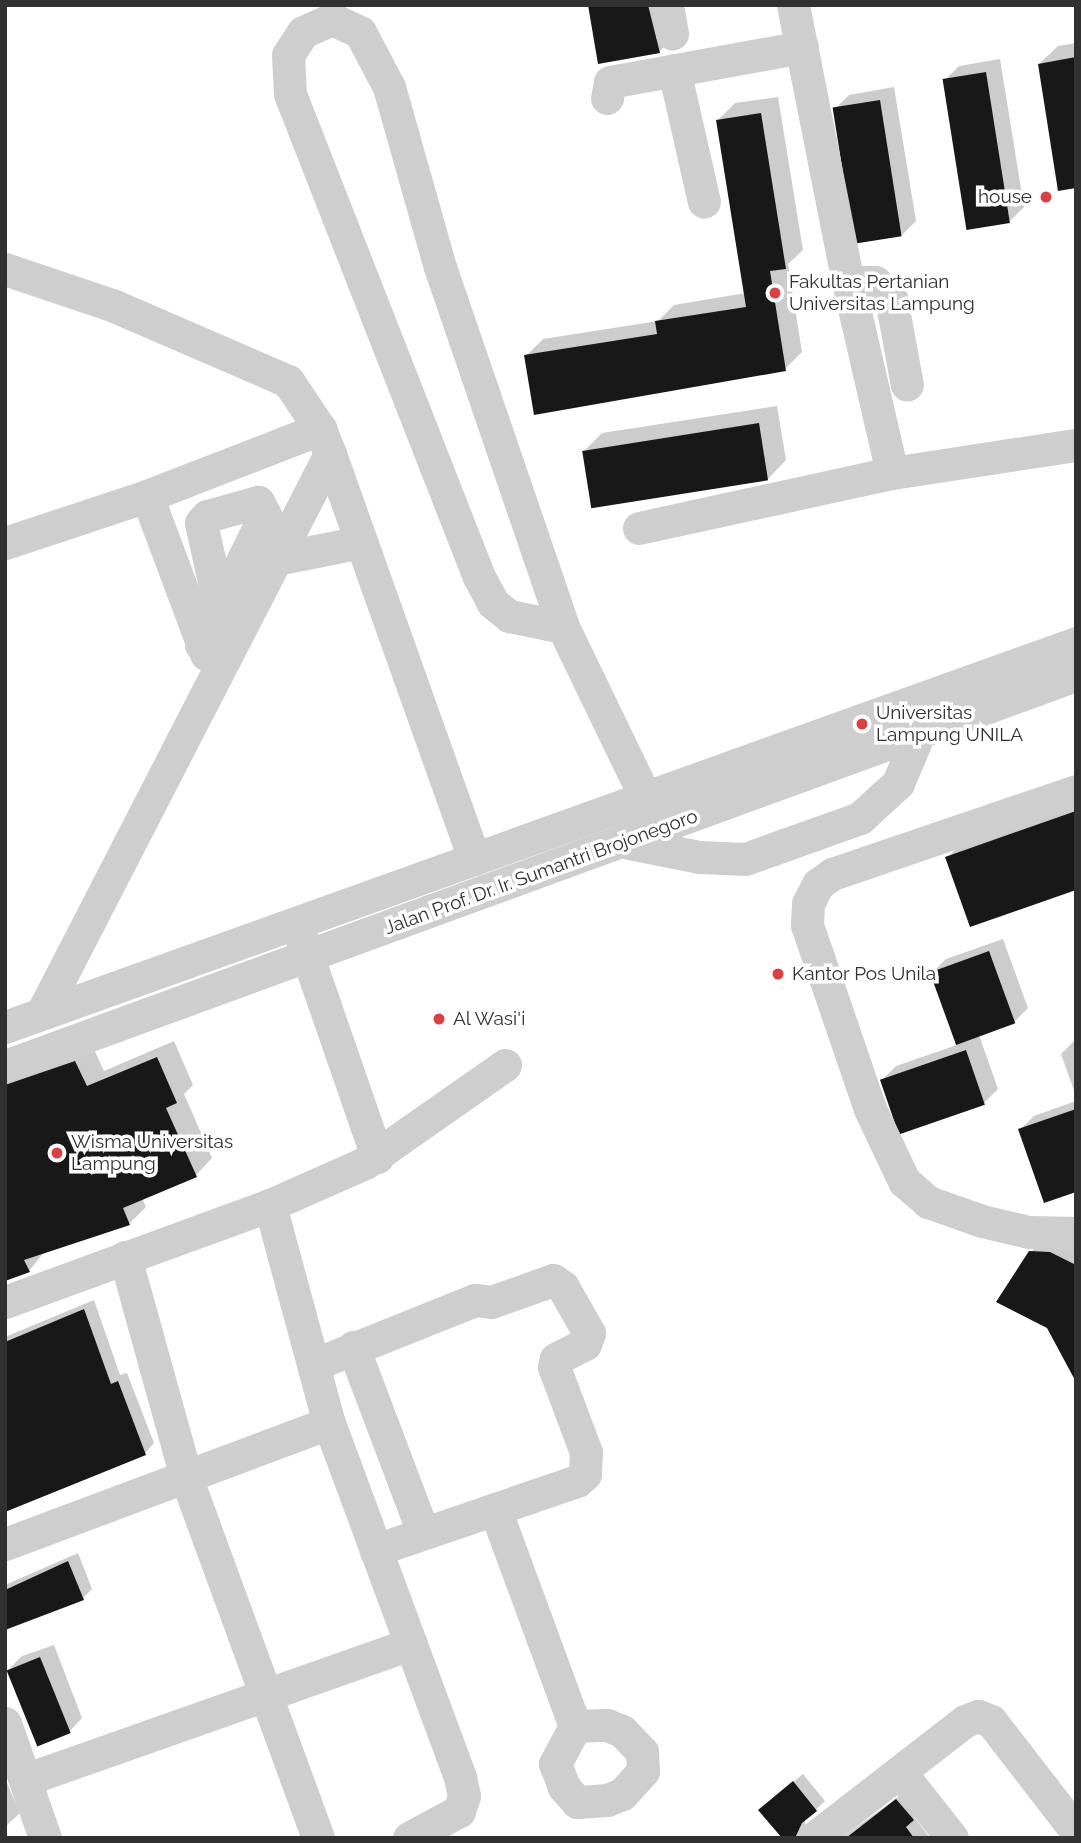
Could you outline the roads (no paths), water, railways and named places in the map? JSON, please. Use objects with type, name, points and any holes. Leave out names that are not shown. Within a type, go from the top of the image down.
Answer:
[{"type":"street","points":[[793,5],[848,282],[892,473]]},
{"type":"street","points":[[564,627],[509,616],[493,604],[479,577],[290,94],[288,55],[303,32],[332,19],[360,32],[388,87],[440,267],[564,627],[645,797]]},
{"type":"street","points":[[607,98],[610,82],[802,47]]},
{"type":"street","points":[[674,70],[704,202]]},
{"type":"street","points":[[5,269],[112,305],[252,362],[288,381],[325,441],[474,859]]},
{"type":"street","points":[[848,282],[875,282],[891,298],[907,385]]},
{"type":"street","points":[[5,543],[325,441]]},
{"type":"street","points":[[42,1013],[209,659],[276,559],[325,441]]},
{"type":"street","points":[[639,528],[892,473],[1076,445]]},
{"type":"street","points":[[147,496],[209,659]]},
{"type":"street","points":[[276,559],[361,542]]},
{"type":"street","points":[[209,659],[219,604]]},
{"type":"street","name":"Jalan Prof. Dr. Ir. Sumantri Brojonegoro","points":[[5,1027],[904,701],[1075,670]]},
{"type":"street","name":"Jalan Prof. Dr. Ir. Sumantri Brojonegoro","points":[[5,1066],[659,830],[1075,670]]},
{"type":"street","points":[[624,842],[699,857],[745,859],[860,818],[898,783],[905,736],[904,701]]},
{"type":"street","points":[[1076,791],[832,874],[818,884],[808,904],[807,925],[870,1109],[904,1181],[928,1202],[982,1221],[1029,1232],[1076,1233]]},
{"type":"street","points":[[296,923],[377,1157]]},
{"type":"street","points":[[5,1303],[270,1205],[377,1157],[506,1065]]},
{"type":"street","points":[[270,1205],[329,1423],[464,1796],[459,1811],[409,1838]]},
{"type":"street","points":[[125,1257],[186,1477],[269,1697],[318,1838]]},
{"type":"street","points":[[315,1364],[475,1300],[491,1302],[553,1280],[563,1287],[589,1333],[586,1344],[556,1359],[554,1367],[586,1452],[585,1474],[577,1482],[375,1550]]},
{"type":"street","points":[[353,1347],[423,1532]]},
{"type":"street","points":[[5,1544],[329,1423]]},
{"type":"street","points":[[495,1509],[575,1726]]},
{"type":"street","points":[[27,1779],[269,1697],[411,1644]]},
{"type":"street","points":[[814,1838],[965,1721],[978,1716],[991,1721],[1076,1831]]},
{"type":"street","points":[[5,1723],[27,1779],[45,1838]]},
{"type":"street","points":[[900,1772],[952,1838]]},
{"type":"place","name":"house","points":[[1046,197]]},
{"type":"place","name":"Fakultas Pertanian Universitas Lampung","points":[[775,293]]},
{"type":"place","name":"Universitas Lampung UNILA","points":[[862,724]]},
{"type":"place","name":"Kantor Pos Unila","points":[[778,974]]},
{"type":"place","name":"Al Wasi'i","points":[[439,1019]]},
{"type":"place","name":"Wisma Universitas Lampung","points":[[57,1153]]}]
